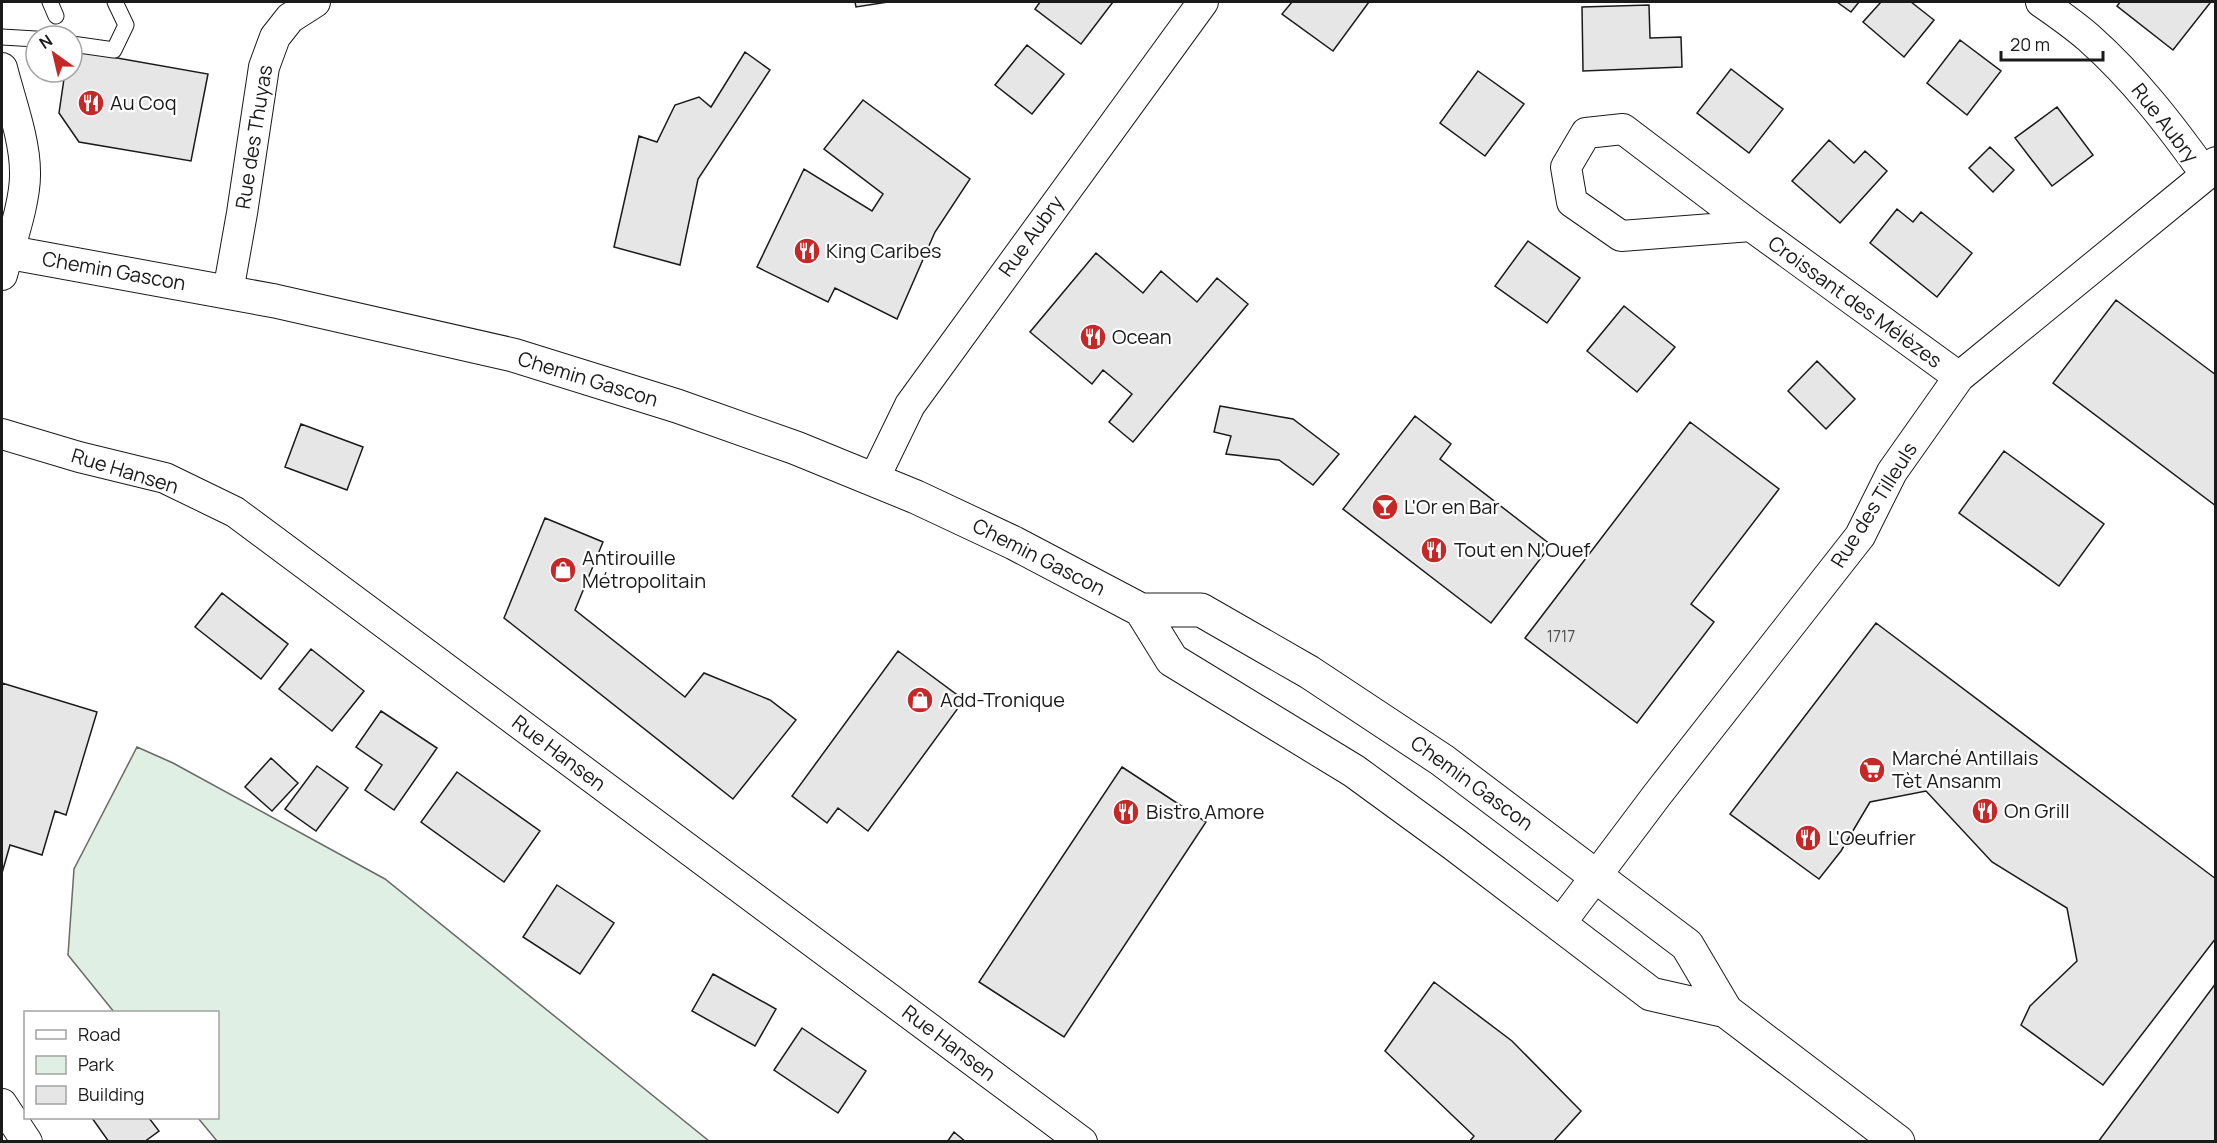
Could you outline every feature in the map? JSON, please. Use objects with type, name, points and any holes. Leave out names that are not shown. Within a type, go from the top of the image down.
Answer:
[{"type":"main road","name":"Chemin Gascon","points":[[4,259],[228,292],[394,327],[573,373],[677,406],[874,479],[1014,543],[1141,610],[1201,610],[1309,672],[1395,727],[1597,875],[1687,945],[1726,1011],[1898,1142]]},
{"type":"main road","name":"Chemin Gascon","points":[[1141,610],[1172,660],[1354,771],[1651,993],[1726,1011]]},
{"type":"street","name":"Rue des Thuyas","points":[[228,292],[262,79],[269,50],[275,37],[290,18],[315,2]]},
{"type":"street","name":"Rue Aubry","points":[[874,479],[910,405],[1203,2]]},
{"type":"street","name":"Rue Aubry","points":[[2041,2],[2088,37],[2137,85],[2171,126],[2211,168]]},
{"type":"street","points":[[2,73],[20,139],[26,175],[4,259]]},
{"type":"street","name":"Croissant des Mélèzes","points":[[1751,226],[1621,236],[1572,202],[1566,167],[1586,133],[1623,129],[1751,226],[1959,377]]},
{"type":"street","name":"Rue des Tilleuls","points":[[1560,924],[1860,536],[1892,472],[1959,377],[2211,168]]},
{"type":"street","name":"Rue Hansen","points":[[2,434],[79,457],[165,478],[235,512],[1082,1142]]},
{"type":"street","points":[[2,1104],[27,1142]]},
{"type":"lane","points":[[50,2],[56,16]]},
{"type":"lane","points":[[84,46],[114,50],[126,25],[115,2]]},
{"type":"lane","points":[[2,37],[24,38]]},
{"type":"green space","points":[[137,747],[173,763],[385,879],[709,1141],[217,1141],[199,1119],[219,1119],[219,1011],[113,1011],[68,955],[74,869]]},
{"type":"building","points":[[855,2],[888,2],[856,7]]},
{"type":"building","points":[[1040,2],[1113,2],[1081,44],[1035,9]]},
{"type":"building","points":[[1292,2],[1369,2],[1333,51],[1282,14]]},
{"type":"building","points":[[1837,2],[1859,2],[1851,12]]},
{"type":"building","points":[[1881,2],[1911,2],[1934,20],[1904,57],[1863,22]]},
{"type":"building","points":[[2120,2],[2210,3],[2173,50],[2117,6]]},
{"type":"building","points":[[1649,5],[1650,38],[1681,37],[1682,67],[1583,71],[1582,7]]},
{"type":"building","points":[[1960,40],[2001,71],[1967,115],[1927,83]]},
{"type":"building","points":[[1027,45],[1064,74],[1032,114],[995,85]]},
{"type":"building","points":[[84,52],[208,74],[191,161],[79,142],[59,113],[63,84],[84,84]]},
{"type":"building","points":[[745,52],[770,70],[698,179],[680,265],[614,247],[639,136],[657,142],[675,105],[699,97],[711,107]]},
{"type":"building","points":[[1731,69],[1783,109],[1749,153],[1697,113]]},
{"type":"building","points":[[1478,71],[1524,104],[1485,156],[1440,123]]},
{"type":"building","points":[[863,100],[970,179],[935,232],[897,319],[835,288],[828,302],[757,267],[804,169],[872,211],[883,194],[824,149]]},
{"type":"building","points":[[2057,107],[2093,155],[2052,186],[2015,138]]},
{"type":"building","points":[[1829,140],[1854,163],[1865,151],[1887,171],[1840,223],[1792,181]]},
{"type":"building","points":[[1990,147],[2014,170],[1993,192],[1969,168]]},
{"type":"building","points":[[1897,209],[1913,222],[1921,212],[1972,253],[1937,297],[1870,243]]},
{"type":"building","points":[[1528,241],[1580,278],[1547,323],[1495,286]]},
{"type":"building","points":[[1096,253],[1143,293],[1161,271],[1197,302],[1217,278],[1248,304],[1133,442],[1109,422],[1132,394],[1103,370],[1092,384],[1030,332]]},
{"type":"building","points":[[2116,300],[2216,375],[2216,506],[2053,383]]},
{"type":"building","points":[[1624,306],[1675,347],[1637,392],[1587,351]]},
{"type":"building","points":[[1817,361],[1855,399],[1826,429],[1788,391]]},
{"type":"building","points":[[1220,406],[1293,419],[1339,454],[1313,485],[1279,460],[1226,454],[1231,436],[1214,432]]},
{"type":"building","points":[[1415,416],[1451,444],[1440,459],[1551,545],[1491,623],[1343,509]]},
{"type":"building","points":[[1690,422],[1779,489],[1691,604],[1714,622],[1637,723],[1525,638]]},
{"type":"building","points":[[301,424],[363,447],[347,490],[285,467]]},
{"type":"building","points":[[2004,451],[2104,524],[2059,586],[1959,513]]},
{"type":"building","points":[[545,518],[603,542],[575,610],[685,697],[704,673],[770,700],[796,720],[733,799],[504,618]]},
{"type":"building","points":[[222,593],[288,644],[261,679],[195,627]]},
{"type":"building","points":[[1876,623],[2216,879],[2216,938],[2103,1085],[2021,1025],[2030,1006],[2077,961],[2067,908],[1992,862],[1926,791],[1870,802],[1841,851],[1819,879],[1730,814]]},
{"type":"building","points":[[311,649],[364,691],[332,731],[279,689]]},
{"type":"building","points":[[898,651],[964,700],[868,831],[838,808],[827,823],[792,796]]},
{"type":"building","points":[[2,683],[97,712],[66,815],[55,811],[42,855],[10,845],[2,873]]},
{"type":"building","points":[[381,711],[437,748],[394,810],[365,790],[382,765],[356,747]]},
{"type":"building","points":[[271,758],[298,783],[272,811],[245,787]]},
{"type":"building","points":[[317,766],[348,788],[316,831],[285,809]]},
{"type":"building","points":[[1122,767],[1206,822],[1064,1037],[979,982]]},
{"type":"building","points":[[457,772],[540,831],[504,882],[421,822]]},
{"type":"building","points":[[557,885],[614,923],[580,974],[523,937]]},
{"type":"building","points":[[713,974],[776,1009],[755,1046],[692,1011]]},
{"type":"building","points":[[1434,982],[1512,1041],[1581,1111],[1553,1142],[1469,1142],[1474,1136],[1385,1051]]},
{"type":"building","points":[[2216,983],[2216,1142],[2098,1142]]},
{"type":"building","points":[[802,1028],[866,1071],[838,1113],[774,1070]]},
{"type":"building","points":[[93,1119],[150,1119],[159,1131],[144,1142],[109,1142]]},
{"type":"building","points":[[954,1132],[966,1142],[947,1142]]},
{"type":"place","name":"Au Coq","points":[[91,103]]},
{"type":"place","name":"King Caribes","points":[[807,251]]},
{"type":"place","name":"Ocean","points":[[1093,337]]},
{"type":"place","name":"L'Or en Bar","points":[[1385,507]]},
{"type":"place","name":"Tout en N'Ouef","points":[[1434,550]]},
{"type":"place","name":"Antirouille Métropolitain","points":[[563,570]]},
{"type":"place","name":"Add-Tronique","points":[[920,700]]},
{"type":"place","name":"Marché Antillais Tèt Ansanm","points":[[1872,770]]},
{"type":"place","name":"On Grill","points":[[1985,811]]},
{"type":"place","name":"Bistro Amore","points":[[1126,812]]},
{"type":"place","name":"L'Oeufrier","points":[[1808,838]]}]
